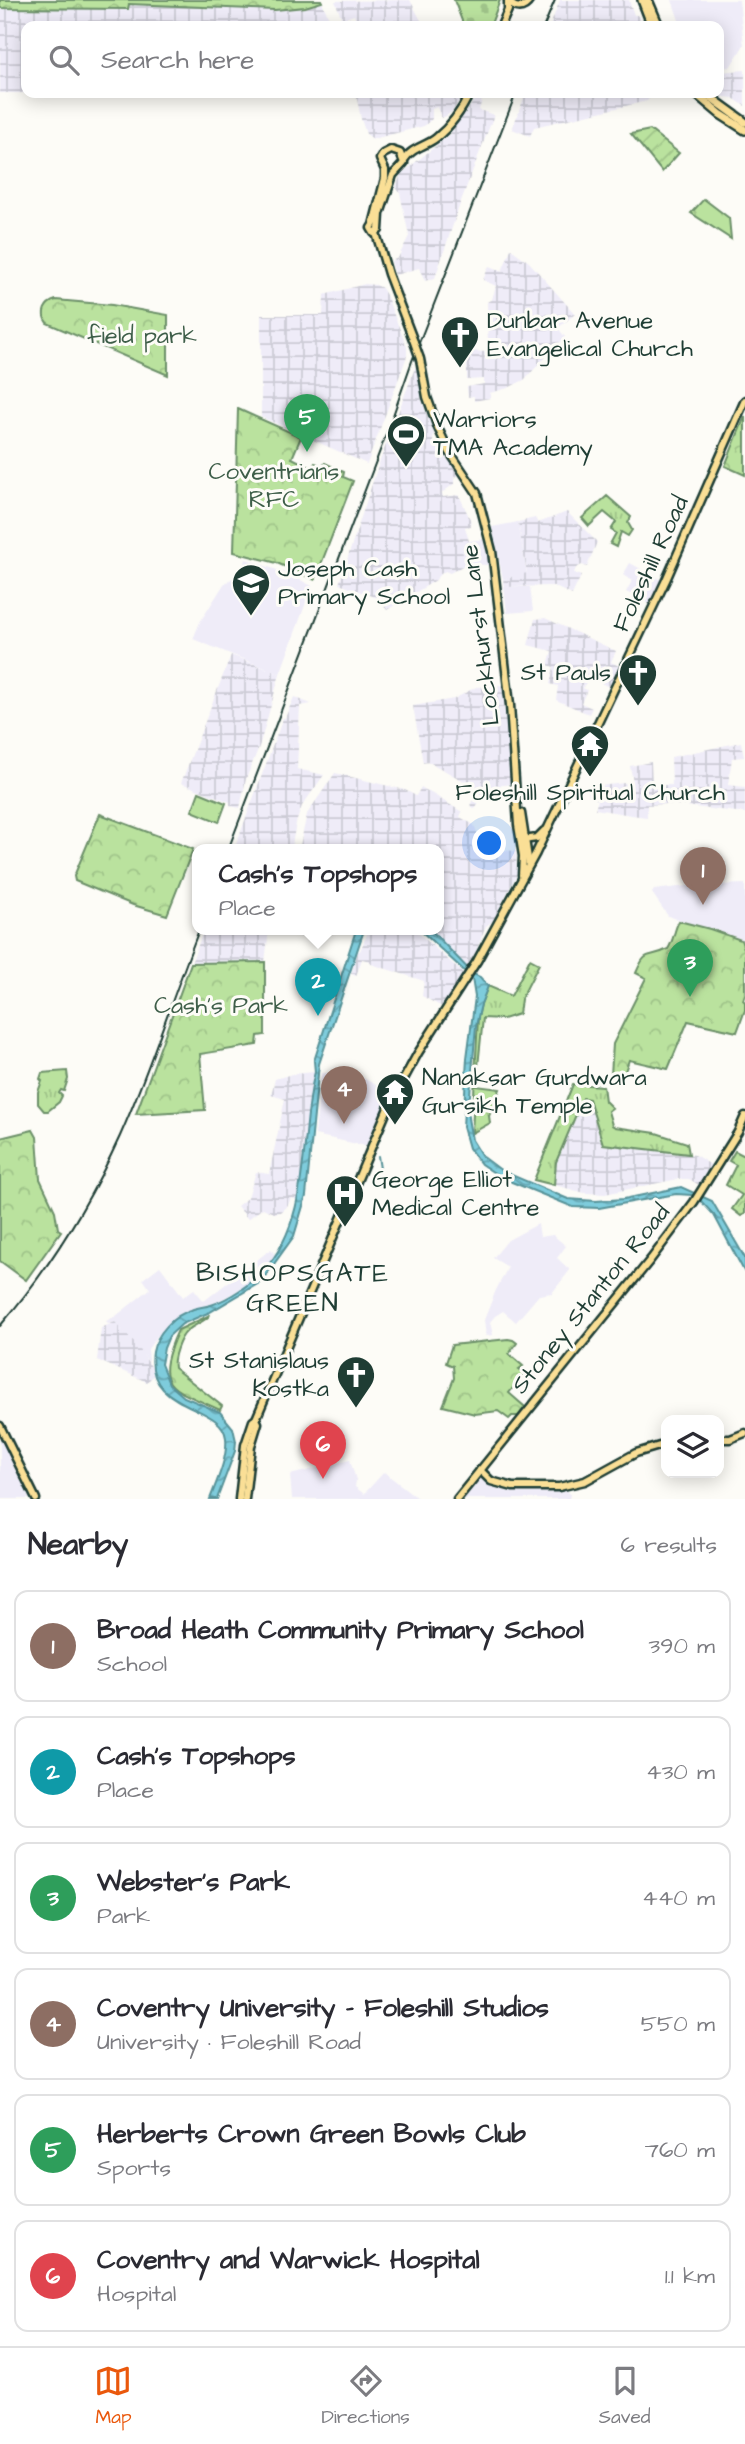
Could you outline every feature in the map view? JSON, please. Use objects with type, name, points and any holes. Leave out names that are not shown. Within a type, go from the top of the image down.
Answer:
[{"type":"highway","points":[[642,0],[650,21]]},
{"type":"highway","points":[[648,0],[657,21]]},
{"type":"highway","points":[[701,98],[745,130]]},
{"type":"highway","points":[[712,98],[745,122]]},
{"type":"main road","points":[[505,21],[530,0]]},
{"type":"main road","points":[[508,1],[519,8]]},
{"type":"main road","points":[[503,21],[508,1]]},
{"type":"main road","points":[[376,228],[395,172],[401,168],[408,153],[437,137],[449,125],[467,98]]},
{"type":"main road","points":[[376,228],[385,170],[381,162],[383,154],[422,145]]},
{"type":"main road","points":[[397,151],[404,160]]},
{"type":"main road","points":[[385,170],[395,172]]},
{"type":"main road","name":"Lockhurst Lane","points":[[376,228],[388,274],[420,359],[427,397],[438,428],[480,500],[492,551],[507,674],[518,804],[529,867]]},
{"type":"main road","name":"Foleshill Road","points":[[239,1499],[245,1445],[253,1421],[387,1108],[418,1053],[477,961],[529,867],[666,580],[745,400]]},
{"type":"main road","points":[[524,843],[537,838],[546,830]]},
{"type":"main road","points":[[524,843],[534,845],[542,839]]},
{"type":"main road","name":"Lockhurst Lane","points":[[521,880],[524,843]]},
{"type":"main road","name":"Stoney Stanton Road","points":[[457,1499],[651,1259],[701,1191],[745,1116]]},
{"type":"main road","name":"Foleshill Road","points":[[245,1499],[251,1446],[258,1423],[256,1419]]},
{"type":"main road","points":[[0,1426],[36,1499]]},
{"type":"main road","points":[[724,1439],[745,1433]]},
{"type":"main road","points":[[480,1470],[491,1481],[513,1487],[559,1487],[585,1480],[636,1453],[661,1446]]},
{"type":"shaded area","points":[[410,0],[421,21],[357,21],[354,15],[342,19],[335,1]]},
{"type":"shaded area","points":[[560,0],[629,0],[634,15],[641,21],[552,21]]},
{"type":"shaded area","points":[[672,0],[739,0],[744,45],[730,67],[724,68],[724,21],[679,21]]},
{"type":"shaded area","points":[[322,2],[328,21],[21,21],[21,93],[0,93],[0,8],[128,9],[128,4],[275,10]]},
{"type":"shaded area","points":[[745,70],[745,106],[733,98],[724,97],[724,72]]},
{"type":"shaded area","points":[[357,98],[460,98],[453,111],[446,116],[441,118],[437,107],[432,109],[432,119],[424,126],[373,139],[366,134]]},
{"type":"shaded area","points":[[474,98],[483,98],[479,110],[494,115],[435,278],[425,281],[419,268],[395,275],[391,261],[398,258],[409,236],[400,193],[396,187],[401,174],[448,136]]},
{"type":"shaded area","points":[[524,98],[650,98],[647,101],[534,127],[530,136],[512,129]]},
{"type":"shaded area","points":[[511,249],[529,262],[575,314],[558,328],[565,337],[524,380],[490,393],[490,398],[474,401],[474,396],[468,397],[467,387],[484,384],[484,379],[467,380],[465,361],[468,351],[488,352],[487,302],[492,299],[496,286],[483,280],[489,266],[502,271]]},
{"type":"shaded area","points":[[365,284],[382,288],[407,347],[407,356],[367,464],[261,417],[261,315],[323,315],[324,295]]},
{"type":"shaded area","points":[[416,365],[422,401],[434,433],[433,441],[460,475],[454,477],[455,483],[442,493],[443,497],[459,495],[471,526],[465,527],[469,541],[461,547],[466,564],[450,573],[445,571],[436,580],[387,610],[377,598],[339,584],[378,466]]},
{"type":"shaded area","points":[[567,512],[597,542],[587,567],[582,565],[576,568],[574,573],[581,576],[572,595],[553,586],[504,587],[503,579],[527,573],[518,522],[535,518],[538,523]]},
{"type":"shaded area","points":[[518,522],[527,574],[503,579],[492,527]]},
{"type":"shaded area","points":[[485,539],[490,561],[488,565],[466,564],[461,547],[469,541]]},
{"type":"shaded area","name":"Joseph Cash Primary School","points":[[246,559],[291,575],[312,586],[280,674],[193,639],[200,622],[224,584],[243,571]]},
{"type":"shaded area","points":[[630,563],[661,580],[650,604],[626,592],[632,581],[623,575]]},
{"type":"shaded area","points":[[504,587],[530,587],[533,611],[507,613]]},
{"type":"shaded area","points":[[545,618],[616,651],[611,662],[619,666],[609,687],[589,677],[583,688],[587,690],[581,703],[592,708],[589,714],[556,700],[558,686],[550,684],[554,667],[548,665],[552,651],[528,645],[535,619]]},
{"type":"shaded area","points":[[231,655],[280,674],[259,747],[246,779],[240,808],[181,783]]},
{"type":"shaded area","points":[[504,685],[513,784],[495,786],[497,802],[486,796],[481,798],[475,809],[470,805],[473,800],[469,784],[429,762],[423,763],[413,706],[454,699],[476,687]]},
{"type":"shaded area","points":[[294,697],[311,704],[300,706],[297,769],[324,775],[302,806],[292,844],[236,844],[283,718]]},
{"type":"shaded area","points":[[741,742],[744,757],[732,758],[728,785],[745,787],[745,813],[668,804],[647,805],[647,817],[595,809],[598,800],[588,795],[589,790],[599,786],[633,782],[630,766],[651,762],[652,785],[672,785],[671,757]]},
{"type":"shaded area","points":[[335,773],[405,790],[416,796],[421,787],[462,812],[460,817],[474,825],[490,855],[502,850],[516,851],[517,874],[493,921],[486,926],[474,957],[466,967],[436,935],[444,935],[444,844],[300,844],[307,814]]},
{"type":"shaded area","points":[[745,884],[745,942],[668,916],[652,893],[654,890],[687,886]]},
{"type":"shaded area","points":[[202,935],[268,935],[265,962],[191,963]]},
{"type":"shaded area","points":[[367,935],[421,935],[463,973],[442,1007],[422,996],[424,981],[371,964],[370,961],[362,959],[356,976],[351,974]]},
{"type":"shaded area","points":[[315,1072],[298,1200],[291,1198],[280,1212],[273,1213],[263,1208],[248,1219],[237,1206],[248,1197],[256,1172],[269,1174],[285,1099],[271,1095],[275,1079]]},
{"type":"shaded area","points":[[321,1073],[346,1073],[363,1078],[385,1090],[387,1097],[366,1146],[315,1135]]},
{"type":"shaded area","points":[[583,1098],[589,1098],[603,1144],[695,1155],[711,1165],[699,1185],[689,1179],[678,1179],[605,1194],[585,1193],[554,1185],[556,1162]]},
{"type":"shaded area","points":[[538,1224],[540,1237],[553,1235],[566,1246],[557,1258],[570,1270],[552,1293],[539,1295],[516,1322],[503,1311],[495,1316],[490,1322],[493,1335],[486,1336],[484,1320],[508,1267],[493,1258],[508,1240]]},
{"type":"shaded area","points":[[271,1249],[275,1254],[266,1268],[244,1287],[210,1306],[187,1311],[173,1320],[148,1349],[149,1362],[115,1322],[109,1324],[106,1321],[150,1289],[143,1279],[160,1266],[183,1297],[194,1289],[204,1301]]},
{"type":"shaded area","points":[[115,1322],[138,1347],[154,1371],[154,1375],[147,1382],[97,1360],[101,1328]]},
{"type":"shaded area","points":[[0,1436],[30,1491],[30,1499],[0,1499]]},
{"type":"shaded area","points":[[350,1460],[356,1480],[355,1487],[364,1494],[384,1472],[419,1499],[292,1499],[290,1475]]},
{"type":"shaded area","points":[[479,1477],[497,1487],[527,1491],[566,1489],[570,1494],[569,1499],[461,1499]]},
{"type":"green space","points":[[0,0],[322,2],[275,10],[129,4],[128,9],[0,8]]},
{"type":"green space","points":[[454,0],[500,0],[492,21],[462,21]]},
{"type":"green space","points":[[650,130],[679,153],[662,172],[631,134]]},
{"type":"green space","points":[[704,199],[729,218],[731,239],[691,213]]},
{"type":"green space","name":"field park","points":[[56,300],[112,305],[168,315],[168,375],[47,323],[45,309],[49,303]]},
{"type":"green space","name":"Coventrians RFC","points":[[238,409],[301,437],[292,458],[312,468],[315,463],[323,466],[325,463],[344,472],[343,477],[353,481],[315,580],[277,563],[234,552]]},
{"type":"green space","points":[[745,416],[745,475],[725,466]]},
{"type":"green space","points":[[607,496],[631,517],[628,523],[632,530],[628,536],[621,532],[616,547],[610,544],[616,533],[611,530],[616,522],[604,512],[589,526],[582,518]]},
{"type":"green space","points":[[199,792],[226,803],[219,822],[192,811]]},
{"type":"green space","points":[[100,814],[192,849],[167,915],[133,905],[75,881],[74,876]]},
{"type":"green space","points":[[679,921],[741,940],[745,951],[745,1010],[737,1032],[688,1021],[668,1069],[629,1060],[623,1077],[611,1075],[613,1044],[646,978],[636,973],[646,957],[668,949]]},
{"type":"green space","points":[[530,959],[539,964],[521,999],[519,1014],[503,1019],[483,1018],[476,1086],[500,1089],[489,1116],[490,1123],[472,1133],[481,1004],[488,986],[511,996]]},
{"type":"green space","name":"Cash's Park","points":[[265,962],[265,1035],[258,1036],[257,1045],[200,1054],[205,1110],[136,1114],[191,963]]},
{"type":"green space","points":[[67,1071],[68,1079],[64,1091],[59,1093],[62,1096],[59,1102],[44,1111],[38,1104],[42,1073]]},
{"type":"green space","points":[[573,1084],[603,1086],[605,1101],[612,1108],[608,1111],[615,1127],[656,1133],[687,1143],[689,1154],[603,1144],[589,1099],[583,1098],[556,1162],[554,1185],[534,1180]]},
{"type":"green space","points":[[33,1130],[37,1137],[40,1179],[61,1231],[26,1280],[0,1261],[0,1138]]},
{"type":"green space","points":[[735,1151],[745,1156],[745,1214],[741,1216],[732,1209],[742,1195],[726,1185],[736,1165],[729,1161]]},
{"type":"green space","points":[[210,1315],[184,1334],[175,1354],[174,1368],[222,1406],[220,1410],[178,1390],[167,1376],[166,1365],[178,1330]]},
{"type":"green space","points":[[508,1339],[517,1343],[509,1354],[523,1366],[519,1369],[525,1373],[509,1393],[525,1407],[518,1416],[509,1419],[498,1411],[475,1414],[443,1406],[454,1378],[453,1366],[446,1363],[452,1345]]},
{"type":"water","points":[[354,935],[362,935],[319,1064],[306,1196],[294,1236],[261,1282],[210,1312],[182,1324],[169,1336],[164,1348],[161,1364],[169,1384],[184,1397],[220,1412],[233,1428],[235,1451],[217,1499],[210,1499],[224,1461],[226,1438],[221,1426],[212,1418],[171,1396],[160,1386],[153,1371],[153,1352],[162,1332],[178,1316],[225,1299],[253,1281],[277,1253],[286,1236],[298,1196],[315,1072],[314,1061]]},
{"type":"water","points":[[425,935],[436,935],[488,986],[476,1026],[468,1118],[472,1140],[482,1156],[502,1171],[568,1199],[624,1199],[681,1187],[712,1201],[745,1258],[745,1273],[714,1215],[692,1195],[676,1194],[599,1208],[573,1207],[502,1178],[481,1164],[469,1148],[463,1127],[467,1058],[475,997],[472,978]]},
{"type":"waterway","points":[[378,1156],[381,1175]]},
{"type":"railway","points":[[546,21],[555,0]]},
{"type":"railway","points":[[230,844],[514,98]]},
{"type":"railway","points":[[0,1326],[51,1259],[108,1161],[141,1085],[197,935]]},
{"type":"place","name":"Dunbar Avenue Evangelical Church","points":[[460,369]]},
{"type":"place","name":"Herberts Crown Green Bowls Club","points":[[307,452]]},
{"type":"place","name":"Warriors TMA Academy","points":[[406,468]]},
{"type":"place","name":"Joseph Cash Primary School","points":[[251,617]]},
{"type":"place","name":"St Pauls","points":[[638,707]]},
{"type":"place","name":"Foleshill Spiritual Church","points":[[590,778]]},
{"type":"place","name":"Broad Heath Community Primary School","points":[[703,905]]},
{"type":"place","name":"Webster's Park","points":[[690,997]]},
{"type":"place","name":"Cash's Topshops","points":[[318,1016]]},
{"type":"place","name":"Coventry University - Foleshill Studios","points":[[344,1124]]},
{"type":"place","name":"Nanaksar Gurdwara Gursikh Temple","points":[[395,1126]]},
{"type":"place","name":"George Elliot Medical Centre","points":[[345,1228]]},
{"type":"place","name":"St Stanislaus Kostka","points":[[356,1409]]},
{"type":"place","name":"Coventry and Warwick Hospital","points":[[323,1479]]},
{"type":"district","name":"BISHOPSGATE GREEN","points":[[293,1288]]}]
